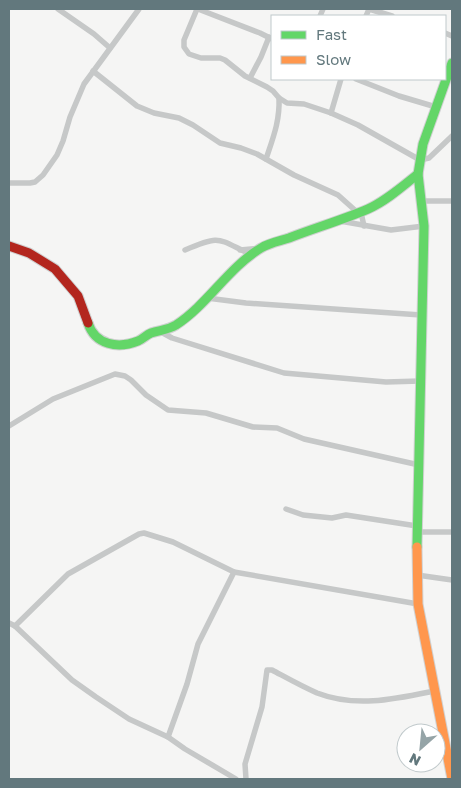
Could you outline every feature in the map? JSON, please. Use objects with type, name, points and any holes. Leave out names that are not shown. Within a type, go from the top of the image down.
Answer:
[{"type":"street","points":[[58,9],[94,34],[110,48]]},
{"type":"street","points":[[9,183],[35,182],[43,175],[57,155],[84,84],[139,9]]},
{"type":"street","points":[[250,78],[270,38],[197,9],[184,40],[186,50],[196,57],[225,60],[238,72],[270,89],[287,103],[304,104],[330,113],[358,125],[420,160],[429,158],[452,136]]},
{"type":"street","points":[[369,9],[389,15]]},
{"type":"street","points":[[446,80],[452,63]]},
{"type":"street","points":[[93,71],[137,106],[154,113],[179,118],[220,143],[241,148],[266,159],[338,196],[358,212],[364,226]]},
{"type":"street","points":[[330,113],[341,80]]},
{"type":"street","points":[[359,80],[399,96],[436,107]]},
{"type":"street","points":[[446,80],[423,144],[418,174],[424,226],[417,575],[418,604],[452,779]]},
{"type":"street","points":[[266,159],[280,111],[279,98]]},
{"type":"street","points":[[280,111],[287,103]]},
{"type":"street","points":[[240,250],[261,248],[358,212],[383,201],[418,174]]},
{"type":"street","points":[[420,200],[452,201]]},
{"type":"street","points":[[338,220],[390,230],[424,226]]},
{"type":"street","points":[[185,250],[218,239],[252,255]]},
{"type":"street","points":[[9,246],[29,254],[55,269],[75,291],[90,330],[99,340],[113,345],[138,341],[151,333],[161,332],[176,325],[207,298],[234,270],[261,248]]},
{"type":"street","points":[[207,298],[246,303],[421,315]]},
{"type":"street","points":[[161,332],[172,338],[284,372],[386,382],[420,381]]},
{"type":"street","points":[[9,426],[52,399],[115,374],[124,376],[134,382],[146,395],[168,410],[206,413],[254,427],[277,428],[304,439],[419,464]]},
{"type":"street","points":[[286,508],[303,515],[332,518],[346,515],[417,529],[452,532]]},
{"type":"street","points":[[15,626],[68,574],[144,533],[174,542],[234,572],[418,604]]},
{"type":"street","points":[[168,737],[198,644],[234,572]]},
{"type":"street","points":[[417,575],[452,580]]},
{"type":"street","points":[[9,623],[15,626],[72,680],[96,697],[129,719],[168,737],[185,750],[236,779]]},
{"type":"street","points":[[246,779],[245,764],[262,707],[267,670],[272,670],[318,693],[350,701],[389,701],[434,691]]},
{"type":"traffic: fast","points":[[446,80],[452,63]]},
{"type":"traffic: fast","points":[[417,547],[424,226],[418,174],[423,144],[446,80]]},
{"type":"traffic: fast","points":[[88,323],[96,336],[115,345],[123,345],[140,340],[151,333],[173,327],[198,307],[249,256],[261,248],[375,206],[418,174]]},
{"type":"traffic: slow","points":[[417,547],[418,604],[452,779]]},
{"type":"traffic: jam","points":[[9,246],[29,253],[55,269],[78,296],[88,323]]}]
